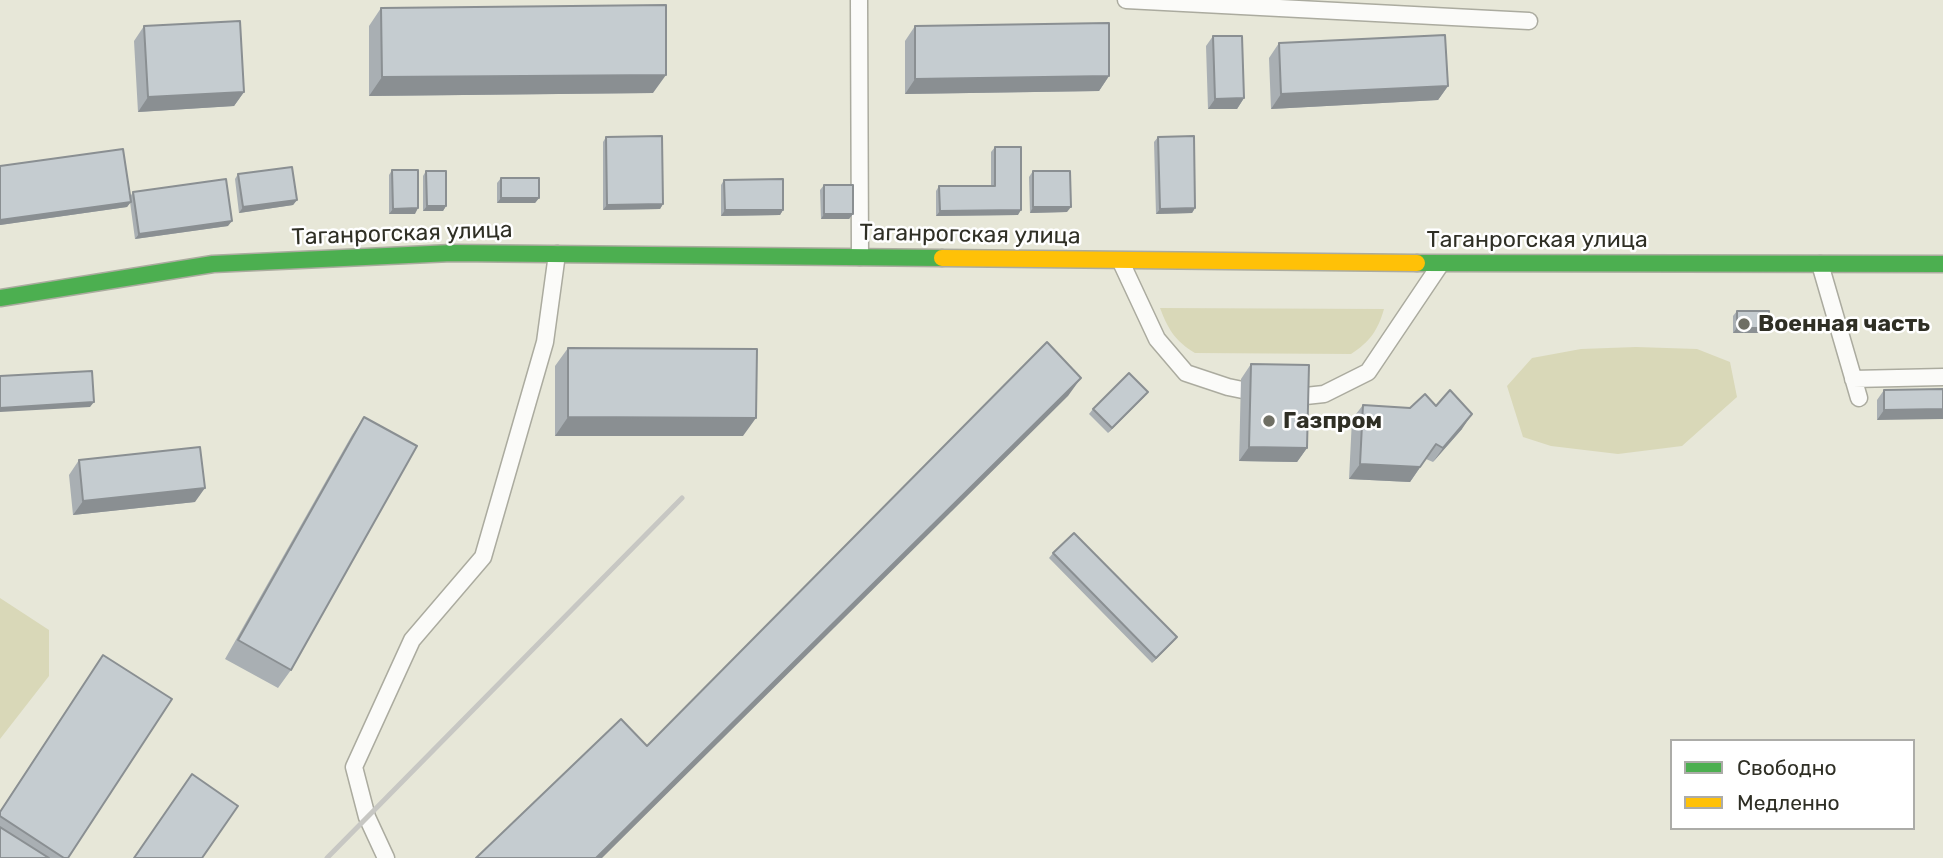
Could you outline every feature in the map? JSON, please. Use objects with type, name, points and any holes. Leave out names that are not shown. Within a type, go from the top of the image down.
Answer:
[{"type":"main road","name":"Таганрогская улица","points":[[0,298],[214,264],[452,253],[1442,263],[1943,264]]},
{"type":"lane","points":[[859,0],[860,257]]},
{"type":"lane","points":[[1126,0],[1529,21]]},
{"type":"lane","points":[[386,858],[367,817],[354,767],[412,640],[482,557],[545,342],[557,254]]},
{"type":"lane","points":[[1120,259],[1157,339],[1186,373],[1228,387],[1282,398],[1324,394],[1368,372],[1442,263]]},
{"type":"lane","points":[[1821,264],[1859,398]]},
{"type":"lane","points":[[1853,379],[1943,377]]},
{"type":"green space","points":[[1160,308],[1384,309],[1372,335],[1351,354],[1195,353],[1173,334]]},
{"type":"green space","points":[[1581,349],[1697,349],[1730,362],[1737,397],[1682,446],[1618,454],[1551,446],[1523,437],[1507,386],[1532,358]]},
{"type":"green space","points":[[0,598],[49,630],[49,676],[0,739]]},
{"type":"building","points":[[666,5],[666,75],[382,77],[381,8]]},
{"type":"building","points":[[240,21],[244,92],[148,97],[144,26]]},
{"type":"building","points":[[1109,23],[1109,76],[915,79],[915,26]]},
{"type":"building","points":[[1445,35],[1448,86],[1281,94],[1279,43]]},
{"type":"building","points":[[1213,36],[1242,36],[1244,98],[1215,99]]},
{"type":"building","points":[[662,136],[663,204],[607,205],[606,137]]},
{"type":"building","points":[[1194,136],[1195,208],[1160,209],[1158,137]]},
{"type":"building","points":[[995,147],[1021,147],[1021,210],[940,211],[939,186],[995,186]]},
{"type":"building","points":[[123,149],[131,202],[0,220],[0,166]]},
{"type":"building","points":[[292,167],[297,200],[243,207],[238,174]]},
{"type":"building","points":[[392,170],[418,170],[418,208],[393,209]]},
{"type":"building","points":[[426,171],[446,171],[446,206],[427,206]]},
{"type":"building","points":[[1033,171],[1070,171],[1071,207],[1033,207]]},
{"type":"building","points":[[501,178],[539,178],[539,198],[501,198]]},
{"type":"building","points":[[226,179],[232,221],[139,234],[133,192]]},
{"type":"building","points":[[783,179],[783,210],[725,210],[724,180]]},
{"type":"building","points":[[824,185],[853,185],[853,214],[824,214]]},
{"type":"building","points":[[1737,311],[1769,311],[1769,328],[1737,328]]},
{"type":"building","points":[[1047,342],[1081,378],[596,858],[476,858],[621,719],[647,746]]},
{"type":"building","points":[[568,348],[757,349],[756,418],[568,417]]},
{"type":"building","name":"Газпром","points":[[1251,364],[1309,365],[1307,448],[1249,447]]},
{"type":"building","points":[[92,371],[94,402],[0,408],[0,376]]},
{"type":"building","points":[[1129,373],[1148,392],[1112,428],[1093,409]]},
{"type":"building","points":[[1943,389],[1943,409],[1884,410],[1884,390]]},
{"type":"building","points":[[1450,390],[1472,414],[1443,448],[1436,444],[1420,467],[1360,464],[1363,405],[1410,408],[1425,394],[1436,406]]},
{"type":"building","points":[[364,417],[417,446],[291,670],[238,640]]},
{"type":"building","points":[[200,447],[205,488],[83,501],[79,460]]},
{"type":"building","points":[[1074,533],[1177,637],[1156,658],[1053,553]]},
{"type":"building","points":[[103,655],[172,699],[68,858],[64,858],[0,816],[0,812]]},
{"type":"building","points":[[192,774],[238,806],[202,858],[134,858]]},
{"type":"building","points":[[0,827],[49,858],[0,858]]},
{"type":"railway","points":[[327,858],[682,498]]},
{"type":"traffic: fast","points":[[0,298],[213,264],[452,253],[942,258]]},
{"type":"traffic: fast","points":[[1417,263],[1943,264]]},
{"type":"traffic: slow","points":[[942,258],[1417,263]]},
{"type":"place","name":"Военная часть","points":[[1744,324]]},
{"type":"place","name":"Газпром","points":[[1269,421]]}]
